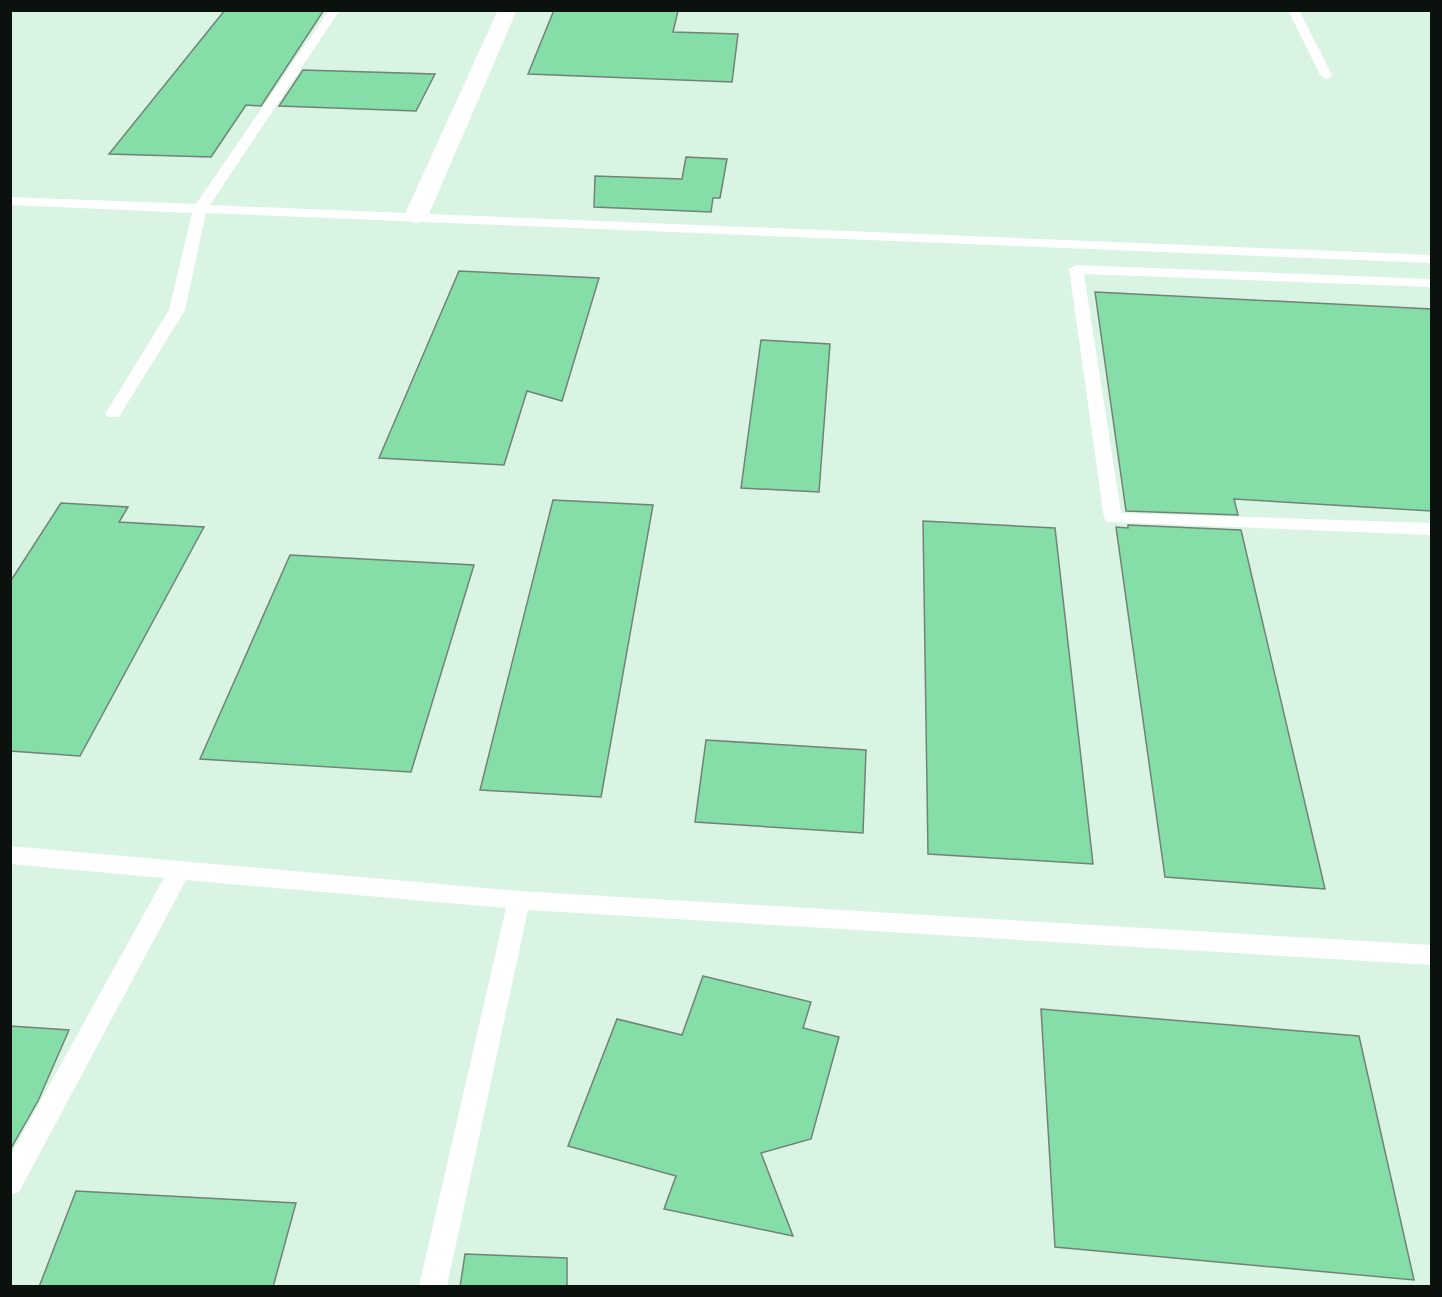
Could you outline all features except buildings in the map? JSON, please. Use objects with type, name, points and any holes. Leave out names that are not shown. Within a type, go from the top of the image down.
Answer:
[{"type":"street","points":[[416,216],[508,10]]},
{"type":"lane","points":[[113,414],[177,310],[200,209],[336,10]]},
{"type":"lane","points":[[1293,10],[1326,75]]},
{"type":"lane","points":[[10,201],[1431,259]]},
{"type":"lane","points":[[1431,283],[1076,269],[1113,518],[1431,529]]},
{"type":"lane","points":[[10,855],[519,900],[1431,955]]},
{"type":"lane","points":[[10,1183],[180,869]]},
{"type":"lane","points":[[433,1287],[519,900]]},
{"type":"shaded area","points":[[11,11],[1431,11],[1431,1286],[11,1286]]}]
